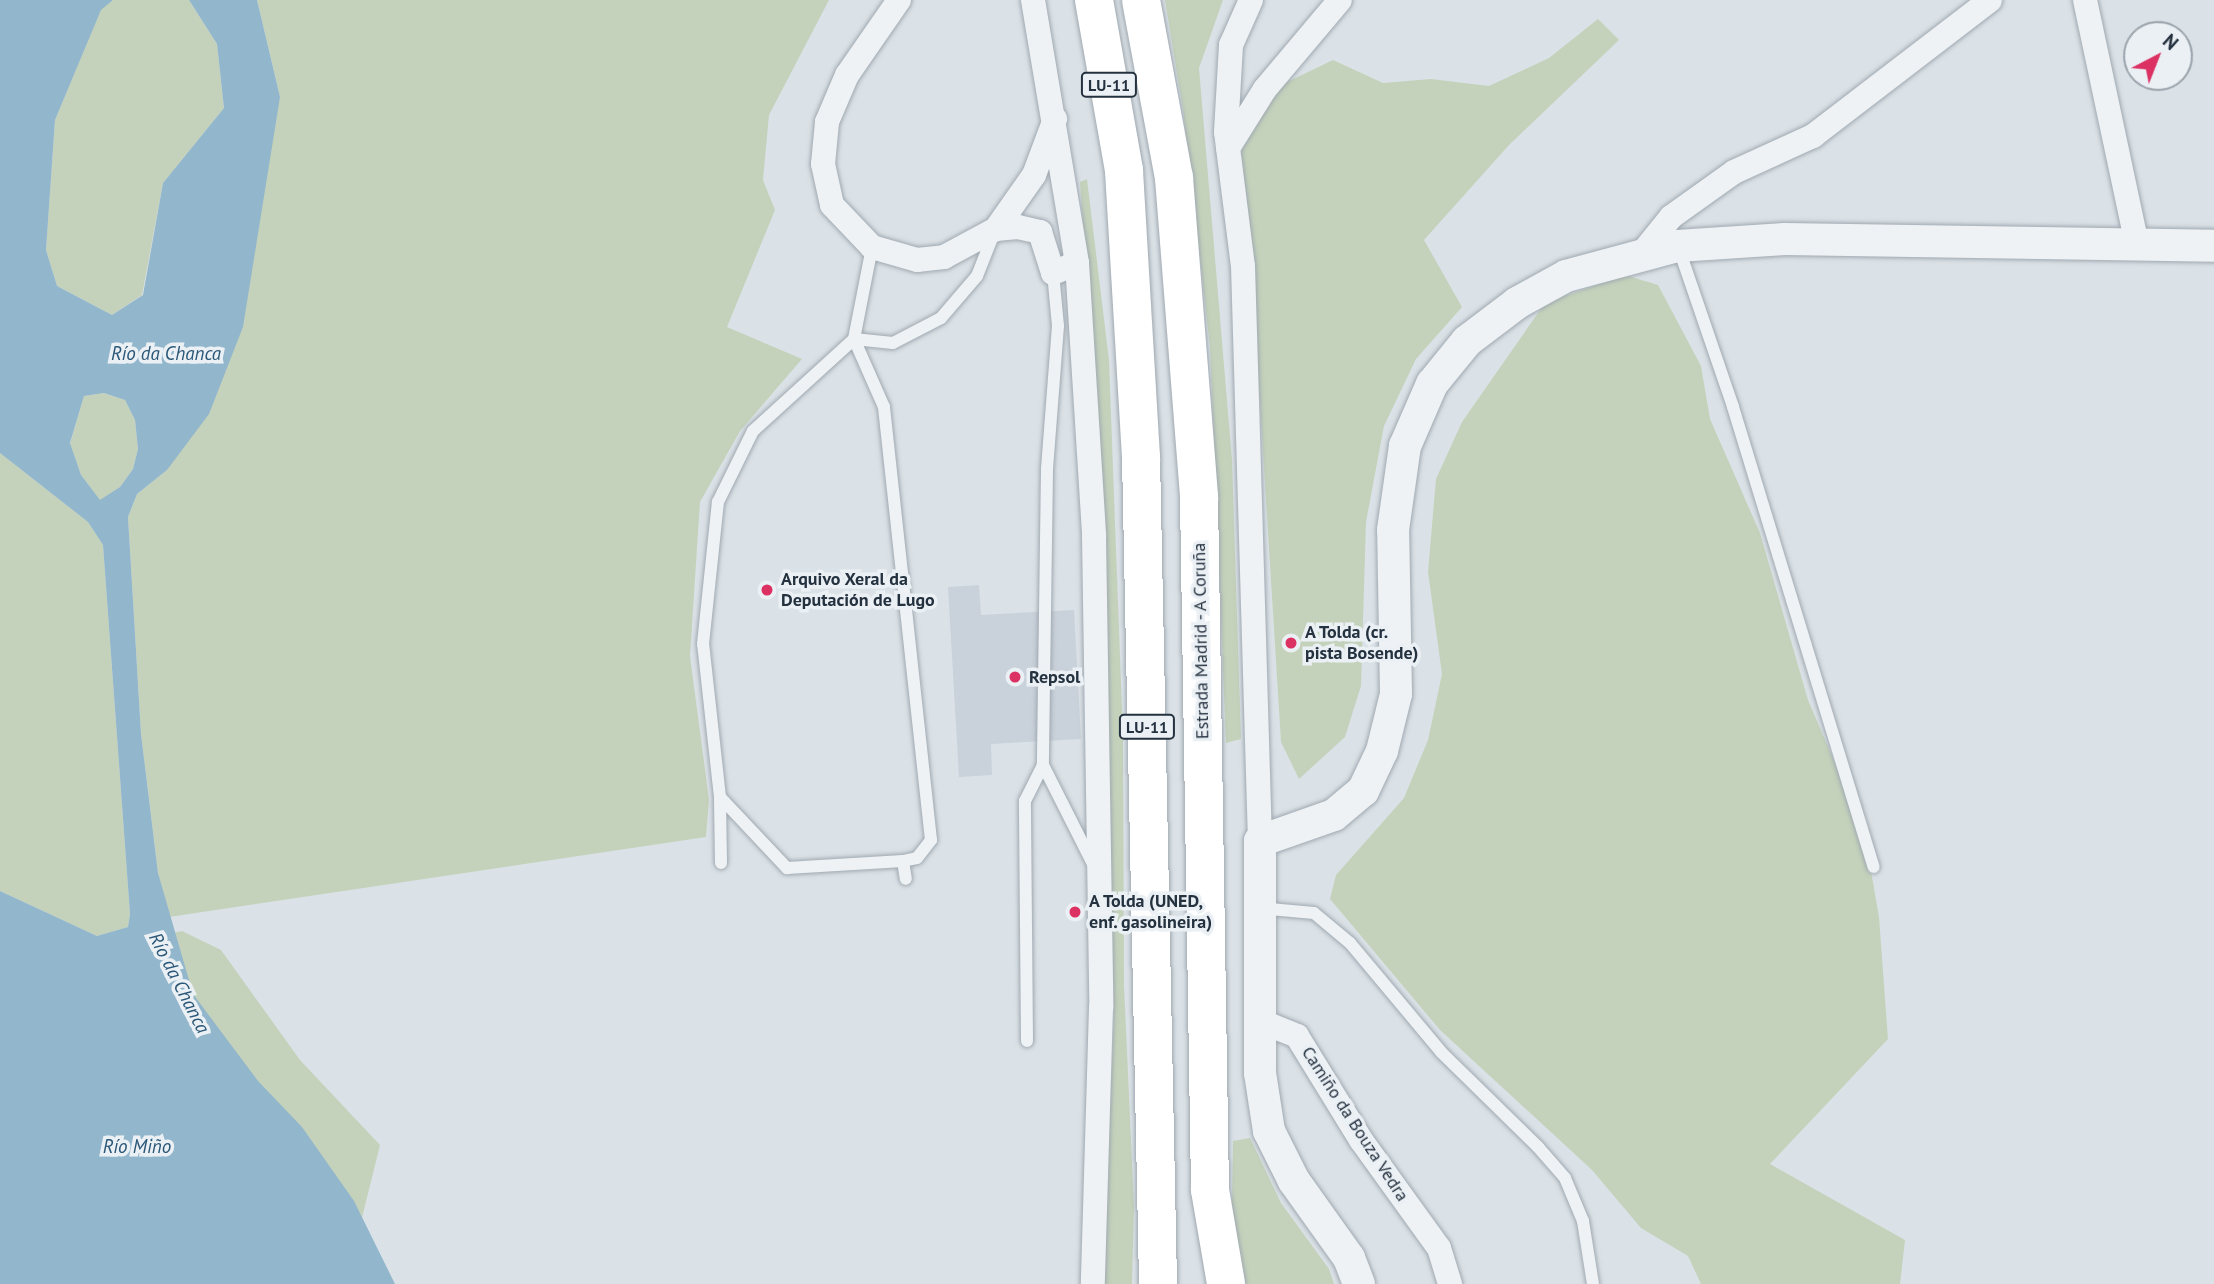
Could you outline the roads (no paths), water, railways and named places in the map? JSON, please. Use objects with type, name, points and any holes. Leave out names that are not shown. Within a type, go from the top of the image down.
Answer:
[{"type":"highway","name":"LU-11","points":[[1094,0],[1124,171],[1141,457],[1158,1284]]},
{"type":"highway","name":"Estrada Madrid - A Coruña","points":[[1141,0],[1174,178],[1199,497],[1210,1190],[1226,1284]]},
{"type":"street","points":[[899,0],[848,75],[827,122],[823,164],[832,205],[872,247],[917,260],[944,257],[996,229],[1018,227],[1040,232],[1053,273],[1077,263]]},
{"type":"street","points":[[1033,0],[1055,118],[1077,263],[1094,536],[1100,879],[1093,1284]]},
{"type":"street","points":[[1251,0],[1231,45],[1228,148],[1243,266],[1260,841],[1258,908],[1261,1073],[1269,1131],[1294,1181],[1349,1258],[1359,1284]]},
{"type":"street","points":[[1228,148],[1265,89],[1340,0]]},
{"type":"street","points":[[1642,253],[1671,217],[1734,172],[1812,136],[1990,0]]},
{"type":"street","points":[[2085,0],[2137,245]]},
{"type":"street","points":[[996,229],[1034,174],[1055,118]]},
{"type":"street","points":[[1260,841],[1334,815],[1363,791],[1382,751],[1396,694],[1393,530],[1405,446],[1432,384],[1467,341],[1517,303],[1566,276],[1642,253],[1677,246],[1785,239],[2214,246]]},
{"type":"street","name":"Camiño da Bouza Vedra","points":[[1261,1021],[1297,1037],[1361,1140],[1439,1248],[1450,1284]]},
{"type":"lane","points":[[722,863],[720,797],[702,644],[718,502],[753,431],[854,340],[893,342],[941,318],[977,276],[996,229]]},
{"type":"lane","points":[[1677,246],[1734,407],[1874,867]]},
{"type":"lane","points":[[720,797],[787,868],[904,861],[916,858],[931,840],[884,407],[854,340],[872,247]]},
{"type":"lane","points":[[1027,1041],[1025,802],[1044,765],[1047,469],[1058,326],[1053,273]]},
{"type":"lane","points":[[1044,765],[1100,879]]},
{"type":"lane","points":[[904,861],[906,879]]},
{"type":"lane","points":[[1258,908],[1314,913],[1350,943],[1441,1052],[1538,1147],[1565,1178],[1583,1221],[1593,1284]]},
{"type":"water","points":[[0,0],[113,0],[101,10],[55,120],[46,250],[57,286],[112,315],[143,295],[163,183],[224,108],[217,44],[189,0],[257,0],[280,97],[243,327],[209,414],[167,470],[137,494],[128,517],[141,734],[158,873],[193,994],[258,1081],[302,1127],[354,1201],[395,1284],[0,1284],[0,891],[97,936],[128,927],[130,914],[103,545],[88,522],[0,453]],"holes":[[[104,393],[125,400],[135,420],[138,449],[133,469],[120,487],[100,500],[81,475],[70,443],[84,396]]]},
{"type":"place","name":"Arquivo Xeral da Deputación de Lugo","points":[[767,590]]},
{"type":"place","name":"A Tolda (cr. pista Bosende)","points":[[1291,643]]},
{"type":"place","name":"Repsol","points":[[1015,677]]},
{"type":"place","name":"A Tolda (UNED, enf. gasolineira)","points":[[1075,912]]},
{"type":"water label","name":"Río da Chanca","points":[[166,354]]},
{"type":"water label","name":"Río da Chanca","points":[[179,983]]},
{"type":"water label","name":"Río Miño","points":[[137,1147]]}]
